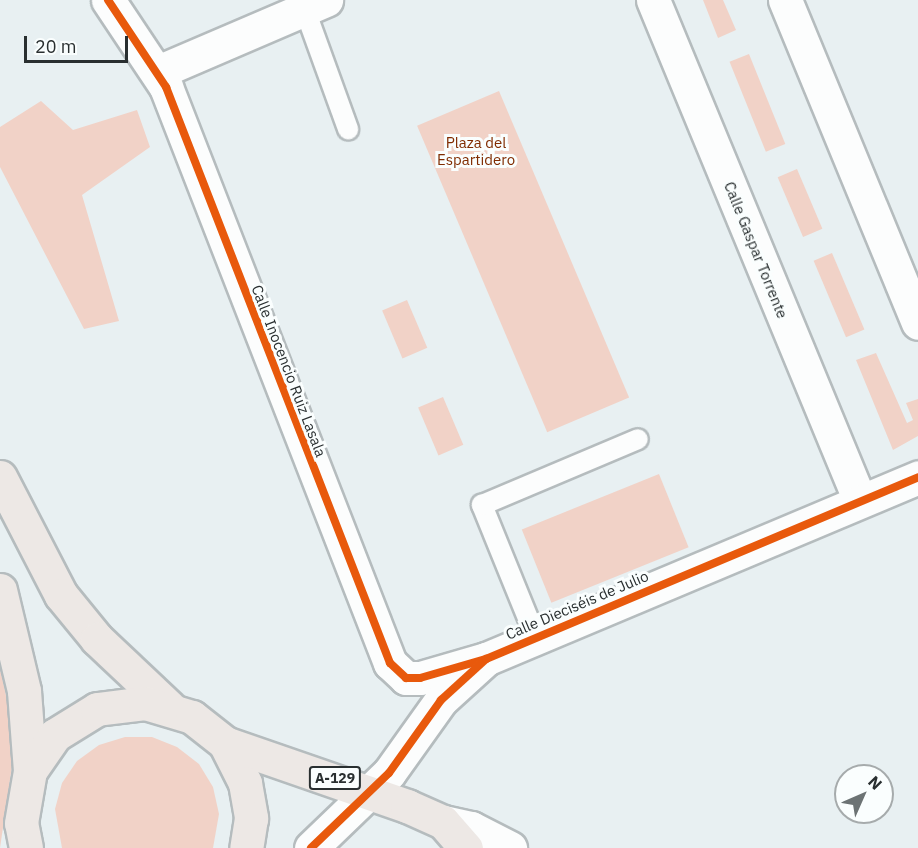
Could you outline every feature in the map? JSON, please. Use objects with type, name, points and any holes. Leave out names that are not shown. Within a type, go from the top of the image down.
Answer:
[{"type":"main road","points":[[0,477],[61,595],[97,639],[169,707]]},
{"type":"main road","points":[[2,605],[24,691],[30,771],[21,840]]},
{"type":"main road","points":[[30,771],[55,735],[97,709],[145,703],[169,707],[192,717],[225,742],[245,783],[251,818],[246,848]]},
{"type":"main road","name":"A-129","points":[[225,742],[373,791],[443,822],[466,848]]},
{"type":"street","name":"Calle Inocencio Ruiz Lasala","points":[[108,0],[158,72],[390,663],[406,678],[420,678],[486,659]]},
{"type":"street","name":"Calle Gaspar Torrente","points":[[653,0],[860,501]]},
{"type":"street","points":[[785,0],[918,323]]},
{"type":"street","points":[[158,72],[315,5]]},
{"type":"street","name":"Calle Dieciséis de Julio","points":[[311,848],[373,791],[441,700],[486,659],[918,477]]},
{"type":"street","points":[[443,822],[471,828],[510,848]]},
{"type":"lane","points":[[315,5],[348,129]]},
{"type":"lane","points":[[536,638],[482,505],[638,439]]},
{"type":"green space","points":[[703,0],[723,0],[736,30],[718,38]]},
{"type":"green space","points":[[749,54],[785,144],[766,152],[730,62]]},
{"type":"green space","name":"Plaza del Espartidero","points":[[499,91],[629,398],[547,432],[417,126]]},
{"type":"green space","points":[[41,101],[73,130],[137,110],[150,147],[82,195],[119,321],[84,329],[0,167],[0,127]]},
{"type":"green space","points":[[797,169],[822,229],[803,237],[778,177]]},
{"type":"green space","points":[[832,253],[864,329],[846,337],[814,261]]},
{"type":"green space","points":[[407,300],[427,348],[402,358],[382,311]]},
{"type":"green space","points":[[876,353],[907,423],[913,420],[906,403],[918,399],[918,436],[893,450],[856,360]]},
{"type":"green space","points":[[443,397],[463,445],[438,455],[418,408]]},
{"type":"green space","points":[[659,474],[689,547],[551,603],[522,529]]},
{"type":"green space","points":[[0,669],[16,739],[0,848]]},
{"type":"green space","points":[[125,737],[152,737],[177,747],[199,764],[213,787],[219,814],[213,848],[62,848],[55,809],[62,783],[77,761],[99,745]]},
{"type":"cycle path","points":[[108,0],[166,87],[390,663],[406,678],[420,678],[486,659]]},
{"type":"cycle path","points":[[311,848],[389,773],[441,700],[486,659],[918,477]]}]
